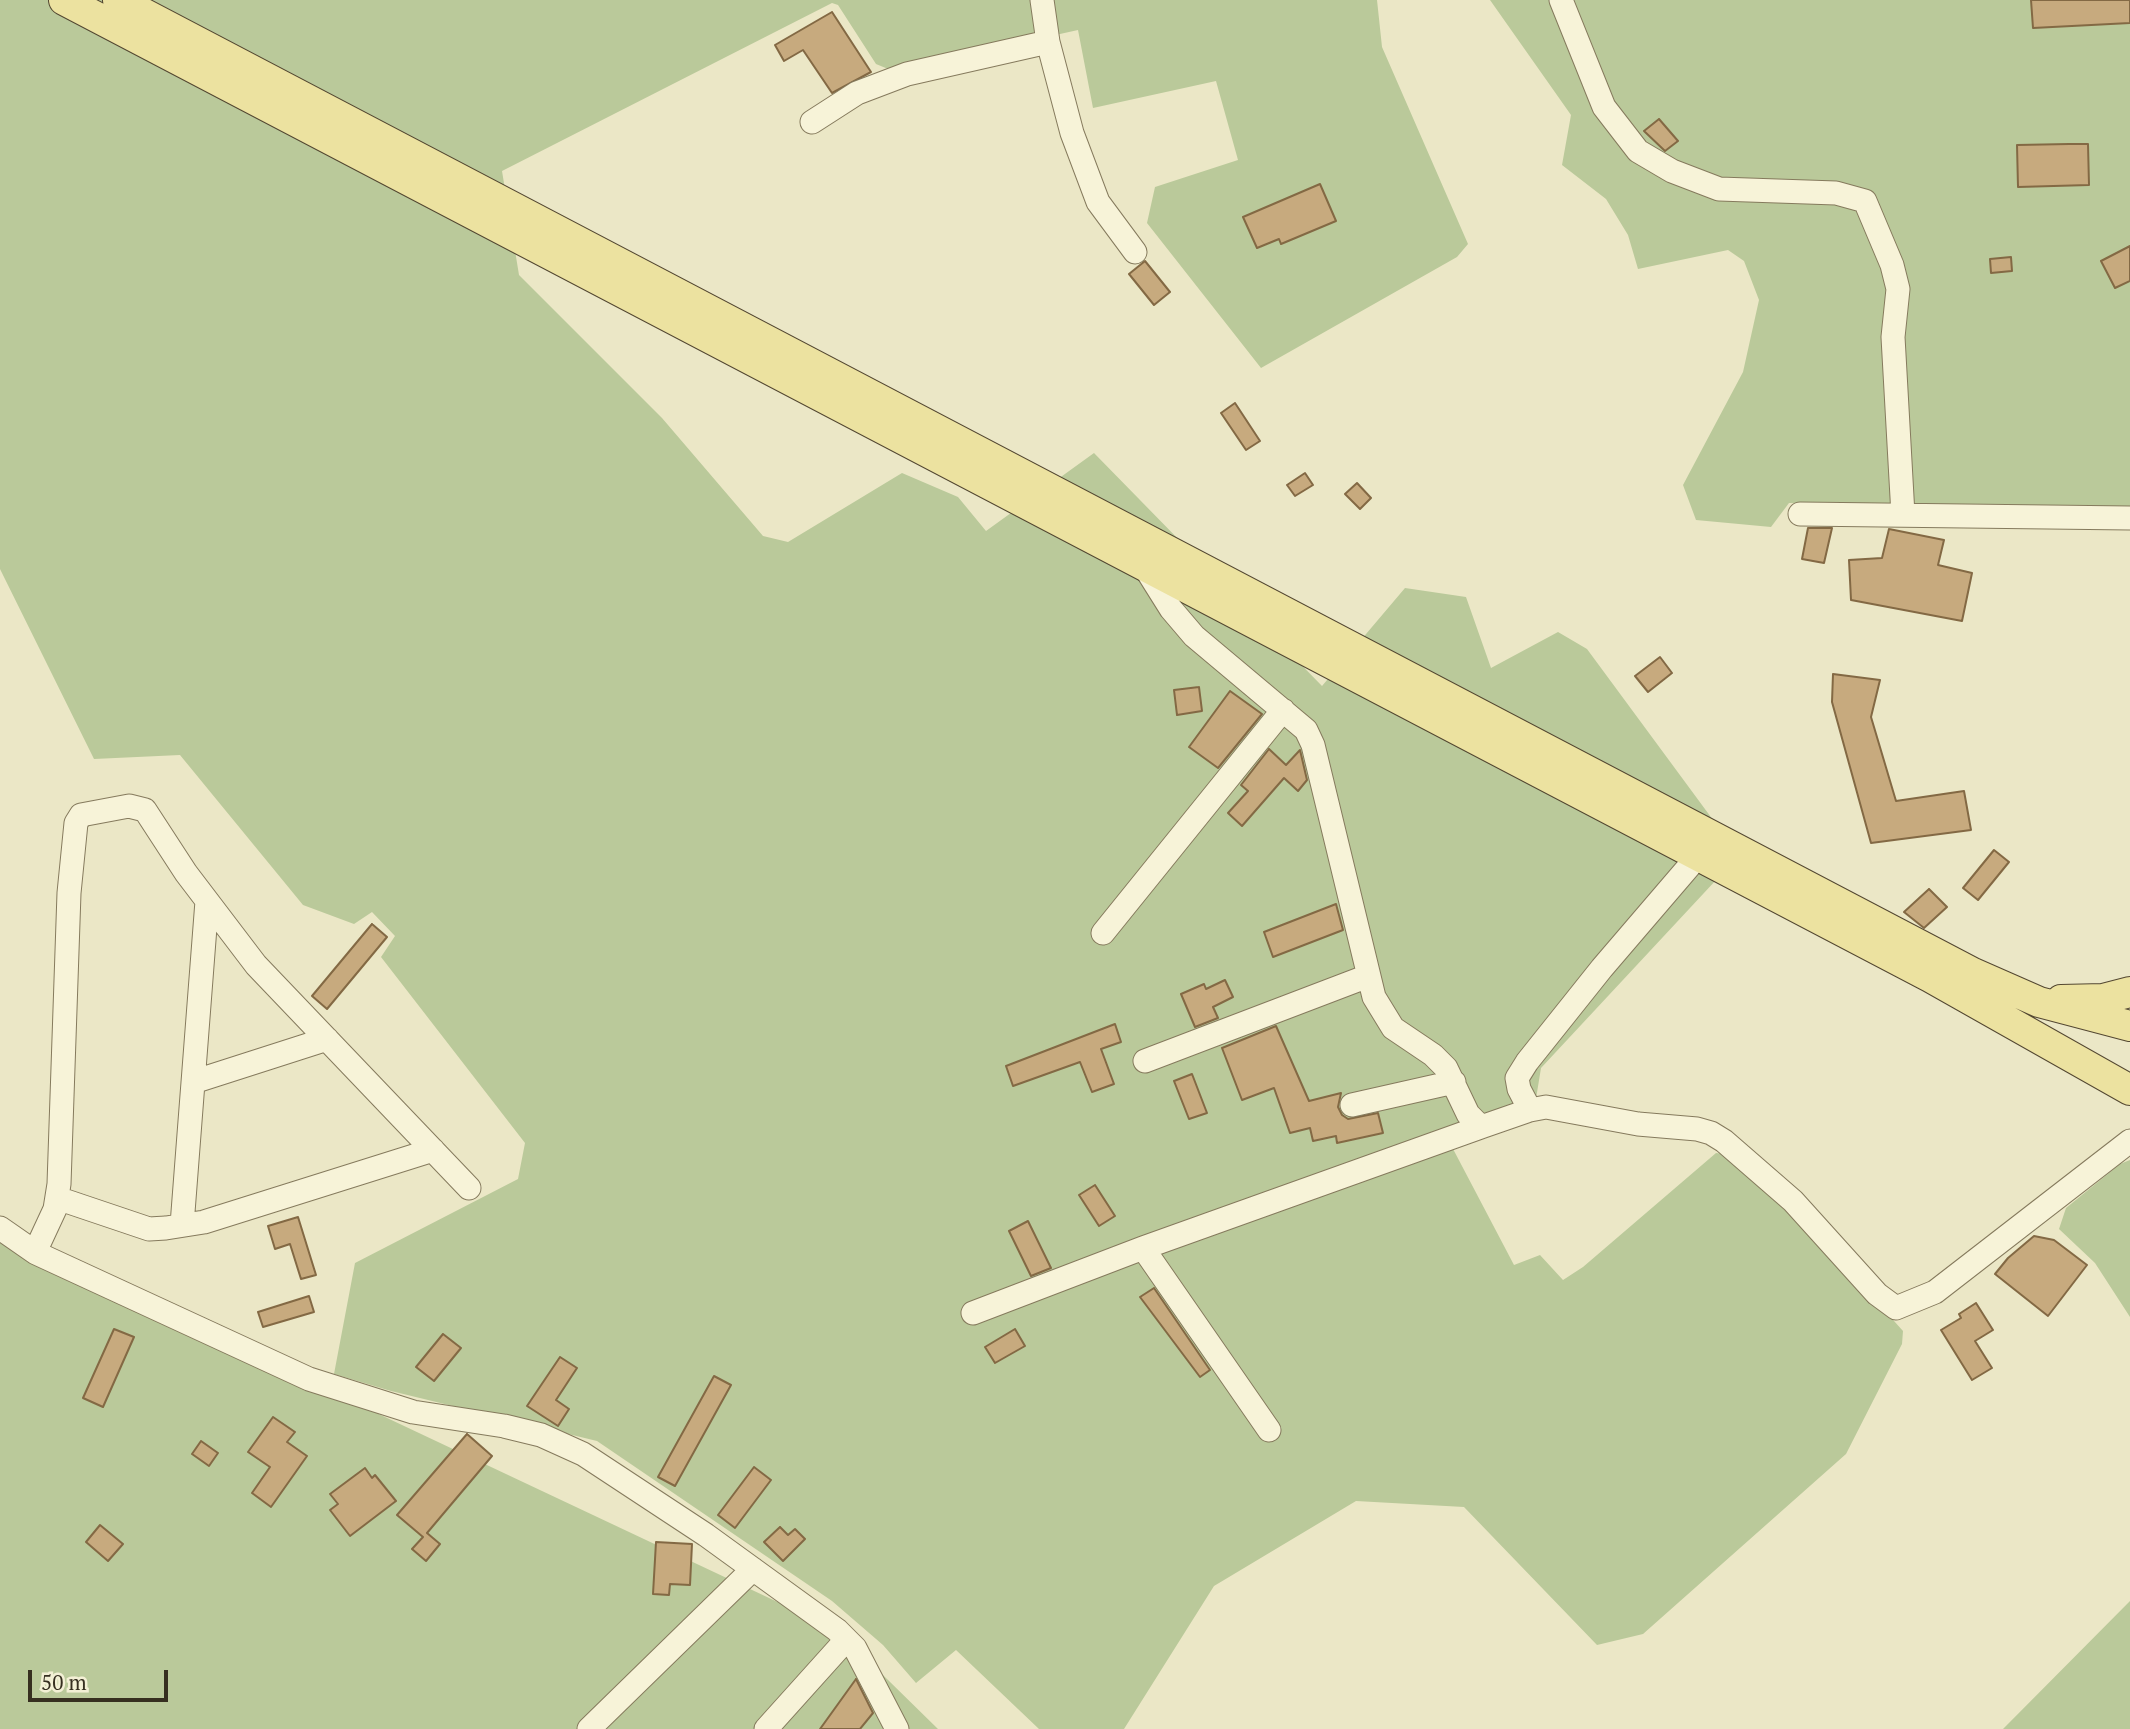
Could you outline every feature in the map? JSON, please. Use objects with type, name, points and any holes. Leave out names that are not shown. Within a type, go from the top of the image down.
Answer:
[{"type":"main road","points":[[64,0],[1941,983],[2130,1090]]},
{"type":"main road","points":[[118,0],[1961,966],[2039,1002],[2130,1026]]},
{"type":"main road","points":[[2039,1002],[2103,999],[2130,992]]},
{"type":"street","points":[[1042,0],[1048,42],[1072,133],[1098,202],[1135,252]]},
{"type":"street","points":[[1562,0],[1604,107],[1638,151],[1672,171],[1719,189],[1836,193],[1865,201],[1892,265],[1898,289],[1893,337],[1903,515]]},
{"type":"street","points":[[812,122],[858,93],[907,75],[1048,42]]},
{"type":"street","points":[[1800,514],[2130,519]]},
{"type":"street","points":[[1144,566],[1171,609],[1194,636],[1307,730],[1313,745],[1374,997],[1393,1028],[1433,1055],[1454,1082],[1468,1114],[1480,1127]]},
{"type":"street","points":[[1103,933],[1283,710]]},
{"type":"street","points":[[35,1252],[57,1198],[69,893],[76,823],[81,815],[138,806],[145,810],[206,901],[256,965],[469,1188]]},
{"type":"street","points":[[1530,1110],[1519,1089],[1517,1078],[1527,1062],[1602,968],[1698,856]]},
{"type":"street","points":[[182,1226],[206,901]]},
{"type":"street","points":[[1145,1061],[1368,976]]},
{"type":"street","points":[[193,1082],[327,1039]]},
{"type":"street","points":[[1352,1105],[1454,1082]]},
{"type":"street","points":[[973,1313],[1143,1248],[1480,1127],[1530,1110],[1565,1109],[1638,1124],[1696,1129],[1711,1133],[1724,1141],[1793,1201],[1877,1294],[1896,1308],[1935,1292],[2130,1141]]},
{"type":"street","points":[[57,1198],[149,1229],[182,1226],[204,1222],[433,1150]]},
{"type":"street","points":[[0,1228],[35,1252],[213,1337],[309,1379],[413,1412],[504,1426],[551,1440],[583,1454],[753,1569],[846,1640],[870,1672],[892,1726]]},
{"type":"street","points":[[1143,1248],[1269,1430]]},
{"type":"street","points":[[589,1729],[753,1569]]},
{"type":"street","points":[[766,1729],[846,1640]]},
{"type":"green space","points":[[0,0],[1377,0],[1382,47],[1468,244],[1457,257],[1261,368],[1147,223],[1155,187],[1238,160],[1216,81],[1093,108],[1078,30],[893,71],[876,64],[838,5],[832,3],[502,171],[519,275],[662,418],[763,536],[788,542],[902,473],[958,497],[986,531],[1094,453],[1322,686],[1405,588],[1466,597],[1491,668],[1558,632],[1587,649],[1716,824],[1717,879],[1541,1068],[1533,1117],[1452,1147],[1514,1265],[1540,1255],[1563,1280],[1583,1267],[1716,1153],[1731,1155],[1817,1235],[1903,1331],[1902,1344],[1846,1454],[1643,1634],[1597,1645],[1464,1507],[1356,1501],[1214,1586],[1124,1729],[1039,1729],[956,1650],[916,1683],[883,1645],[832,1601],[597,1441],[391,1391],[334,1374],[355,1263],[518,1179],[525,1143],[381,957],[395,936],[372,912],[354,924],[303,905],[180,755],[94,759],[0,569]]},
{"type":"green space","points":[[1490,0],[2130,0],[2130,510],[1789,503],[1771,527],[1696,520],[1683,485],[1743,372],[1759,300],[1744,261],[1728,250],[1638,269],[1628,235],[1606,199],[1562,165],[1571,115]]},
{"type":"green space","points":[[2130,1160],[2130,1317],[2095,1263],[2059,1229],[2066,1208],[2120,1164]]},
{"type":"green space","points":[[0,1220],[37,1253],[837,1630],[938,1729],[0,1729]]},
{"type":"green space","points":[[2130,1601],[2130,1729],[2003,1729]]},
{"type":"building","points":[[2031,0],[2130,0],[2130,23],[2033,28]]},
{"type":"building","points":[[832,12],[871,72],[832,93],[803,50],[784,61],[775,45]]},
{"type":"building","points":[[1659,119],[1678,141],[1665,151],[1644,131]]},
{"type":"building","points":[[2088,144],[2089,185],[2018,187],[2017,145]]},
{"type":"building","points":[[1320,184],[1336,221],[1281,244],[1279,239],[1257,248],[1243,217]]},
{"type":"building","points":[[2130,246],[2130,281],[2115,288],[2101,261]]},
{"type":"building","points":[[2011,257],[2012,271],[1991,273],[1990,259]]},
{"type":"building","points":[[1145,261],[1170,292],[1154,305],[1129,274]]},
{"type":"building","points":[[1235,403],[1260,441],[1246,450],[1221,413]]},
{"type":"building","points":[[1305,473],[1313,485],[1295,496],[1287,485]]},
{"type":"building","points":[[1357,483],[1371,498],[1360,509],[1345,494]]},
{"type":"building","points":[[1808,528],[1832,528],[1824,563],[1802,559]]},
{"type":"building","points":[[1889,529],[1944,540],[1938,565],[1972,573],[1962,621],[1851,600],[1849,560],[1882,558]]},
{"type":"building","points":[[1660,657],[1672,673],[1648,692],[1635,676]]},
{"type":"building","points":[[1833,674],[1880,680],[1871,717],[1896,801],[1964,791],[1971,830],[1871,843],[1832,702]]},
{"type":"building","points":[[1199,687],[1202,711],[1177,715],[1174,690]]},
{"type":"building","points":[[1230,691],[1262,714],[1218,768],[1189,747]]},
{"type":"building","points":[[1269,749],[1286,765],[1300,750],[1307,780],[1298,791],[1284,778],[1242,826],[1228,813],[1248,791],[1241,785]]},
{"type":"building","points":[[1994,850],[2009,862],[1978,900],[1963,888]]},
{"type":"building","points":[[1929,889],[1947,907],[1924,928],[1904,912]]},
{"type":"building","points":[[1336,904],[1343,930],[1273,957],[1264,932]]},
{"type":"building","points":[[372,924],[387,937],[327,1009],[312,996]]},
{"type":"building","points":[[1225,980],[1233,997],[1213,1007],[1218,1018],[1195,1027],[1181,994],[1204,984],[1206,989]]},
{"type":"building","points":[[1115,1024],[1121,1042],[1101,1049],[1114,1084],[1092,1092],[1080,1062],[1013,1086],[1006,1066]]},
{"type":"building","points":[[1276,1026],[1309,1101],[1341,1093],[1338,1107],[1342,1115],[1348,1119],[1378,1113],[1383,1133],[1337,1143],[1336,1136],[1313,1141],[1310,1128],[1290,1133],[1274,1088],[1242,1100],[1222,1048]]},
{"type":"building","points":[[1192,1074],[1207,1113],[1189,1119],[1174,1081]]},
{"type":"building","points":[[1095,1185],[1115,1216],[1099,1226],[1079,1195]]},
{"type":"building","points":[[298,1217],[316,1275],[301,1279],[290,1244],[275,1249],[268,1226]]},
{"type":"building","points":[[1028,1221],[1051,1268],[1031,1276],[1009,1231]]},
{"type":"building","points":[[2034,1236],[2054,1240],[2087,1265],[2048,1316],[1995,1274],[2008,1258]]},
{"type":"building","points":[[1154,1288],[1210,1370],[1200,1377],[1140,1297]]},
{"type":"building","points":[[309,1296],[314,1312],[263,1327],[258,1312]]},
{"type":"building","points":[[1976,1303],[1993,1330],[1975,1341],[1992,1368],[1972,1380],[1941,1330],[1961,1318],[1959,1314]]},
{"type":"building","points":[[114,1329],[134,1337],[103,1407],[83,1398]]},
{"type":"building","points":[[1015,1329],[1025,1346],[995,1363],[985,1347]]},
{"type":"building","points":[[443,1334],[461,1348],[434,1381],[416,1367]]},
{"type":"building","points":[[560,1357],[577,1368],[556,1400],[569,1409],[558,1426],[527,1406]]},
{"type":"building","points":[[714,1376],[731,1385],[675,1486],[658,1477]]},
{"type":"building","points":[[273,1417],[295,1432],[287,1442],[307,1456],[271,1507],[252,1493],[270,1467],[248,1452]]},
{"type":"building","points":[[467,1434],[492,1456],[427,1533],[440,1544],[426,1561],[412,1549],[423,1537],[397,1515]]},
{"type":"building","points":[[201,1441],[218,1453],[209,1466],[192,1454]]},
{"type":"building","points":[[754,1467],[771,1480],[735,1528],[718,1515]]},
{"type":"building","points":[[365,1468],[372,1478],[375,1475],[396,1501],[350,1536],[330,1510],[338,1504],[330,1494]]},
{"type":"building","points":[[100,1525],[123,1544],[108,1561],[86,1542]]},
{"type":"building","points":[[780,1527],[788,1535],[795,1529],[805,1539],[783,1561],[764,1542]]},
{"type":"building","points":[[656,1542],[692,1544],[690,1585],[670,1584],[669,1595],[653,1594]]},
{"type":"building","points":[[856,1679],[873,1713],[860,1729],[820,1729]]}]
